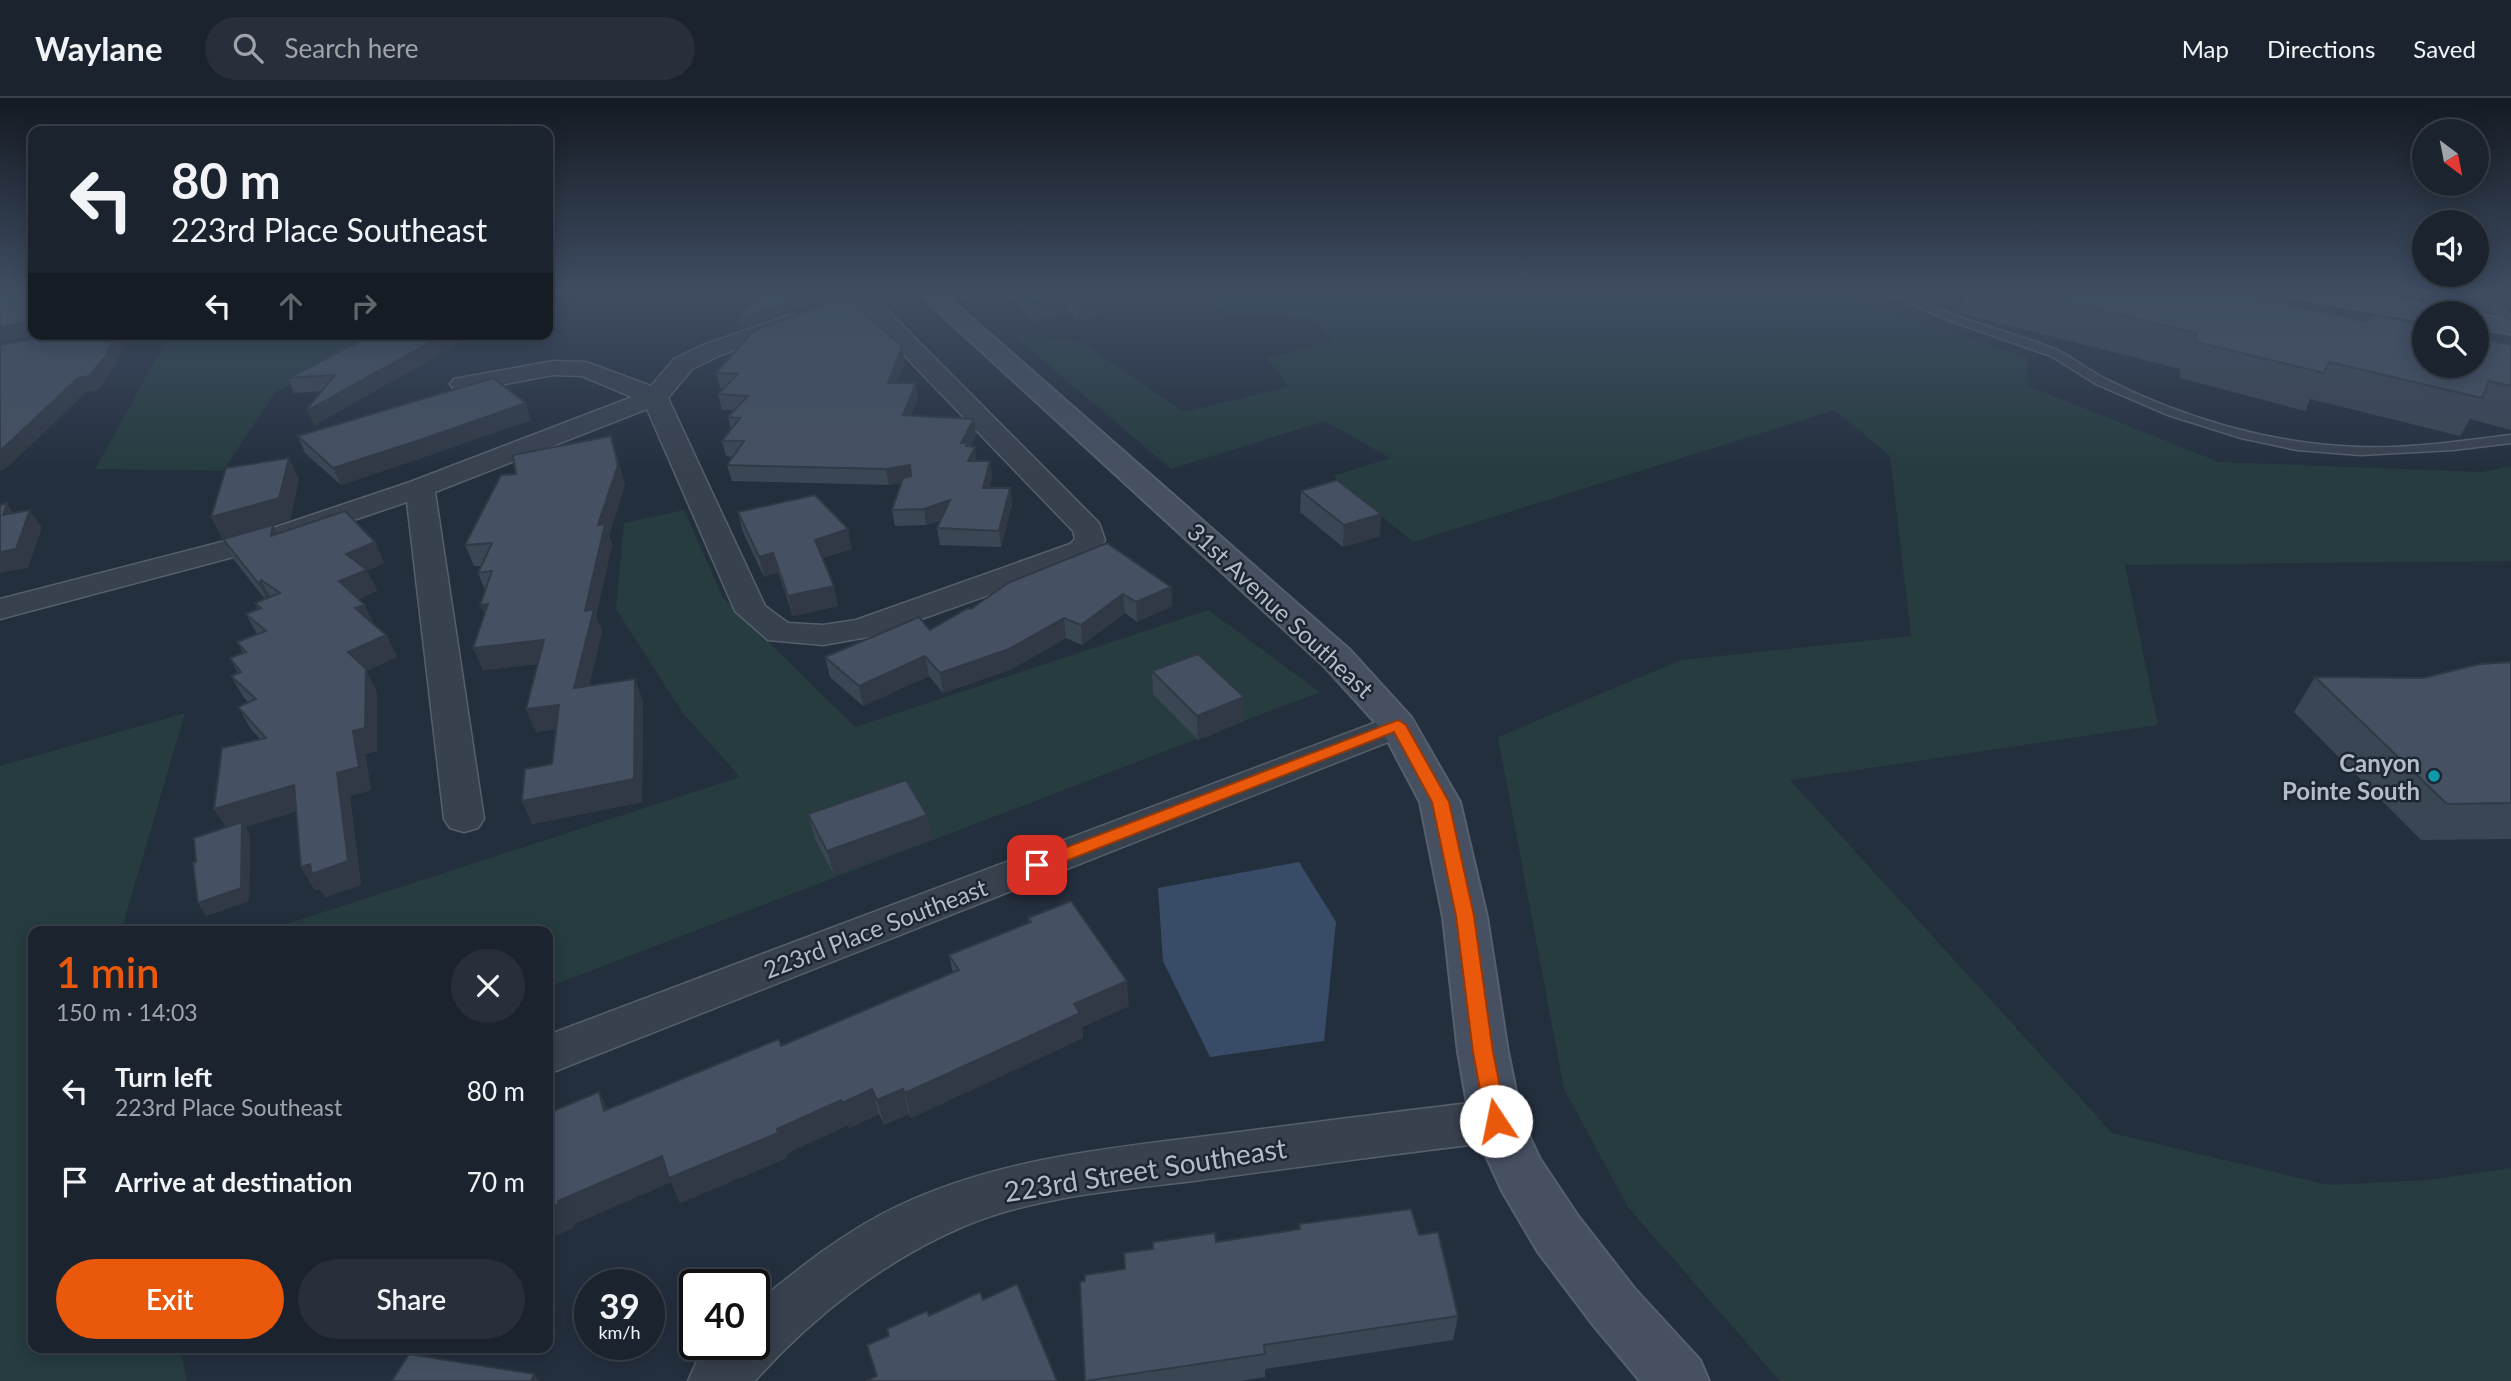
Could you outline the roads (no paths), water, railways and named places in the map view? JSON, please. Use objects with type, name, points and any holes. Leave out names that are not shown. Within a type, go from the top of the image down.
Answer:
[{"type":"street","points":[[0,608],[275,537],[420,488],[656,397],[683,364],[710,352]]},
{"type":"street","points":[[463,384],[553,368],[586,369],[656,397],[751,611],[780,633],[823,635],[862,629],[1081,551],[1090,540],[1088,529],[911,352]]},
{"type":"street","name":"31st Avenue Southeast","points":[[1006,352],[1328,649],[1366,686],[1398,725],[1440,802],[1465,916],[1483,1052],[1496,1121],[1521,1175],[1558,1234],[1614,1307],[1679,1381]]},
{"type":"street","points":[[420,488],[464,819]]},
{"type":"street","name":"223rd Place Southeast","points":[[553,1053],[1398,725]]},
{"type":"street","name":"223rd Street Southeast","points":[[770,1328],[837,1271],[878,1243],[916,1222],[987,1194],[1098,1171],[1496,1121]]},
{"type":"street","name":"223rd Street Southeast","points":[[717,1381],[737,1360]]},
{"type":"lane","points":[[2049,352],[2100,381],[2172,412],[2241,434],[2297,446],[2360,451],[2453,446],[2511,439]]},
{"type":"water","points":[[1299,862],[1336,922],[1324,1041],[1210,1057],[1163,961],[1158,888]]},
{"type":"place","name":"Canyon Pointe South","points":[[2434,776]]}]
